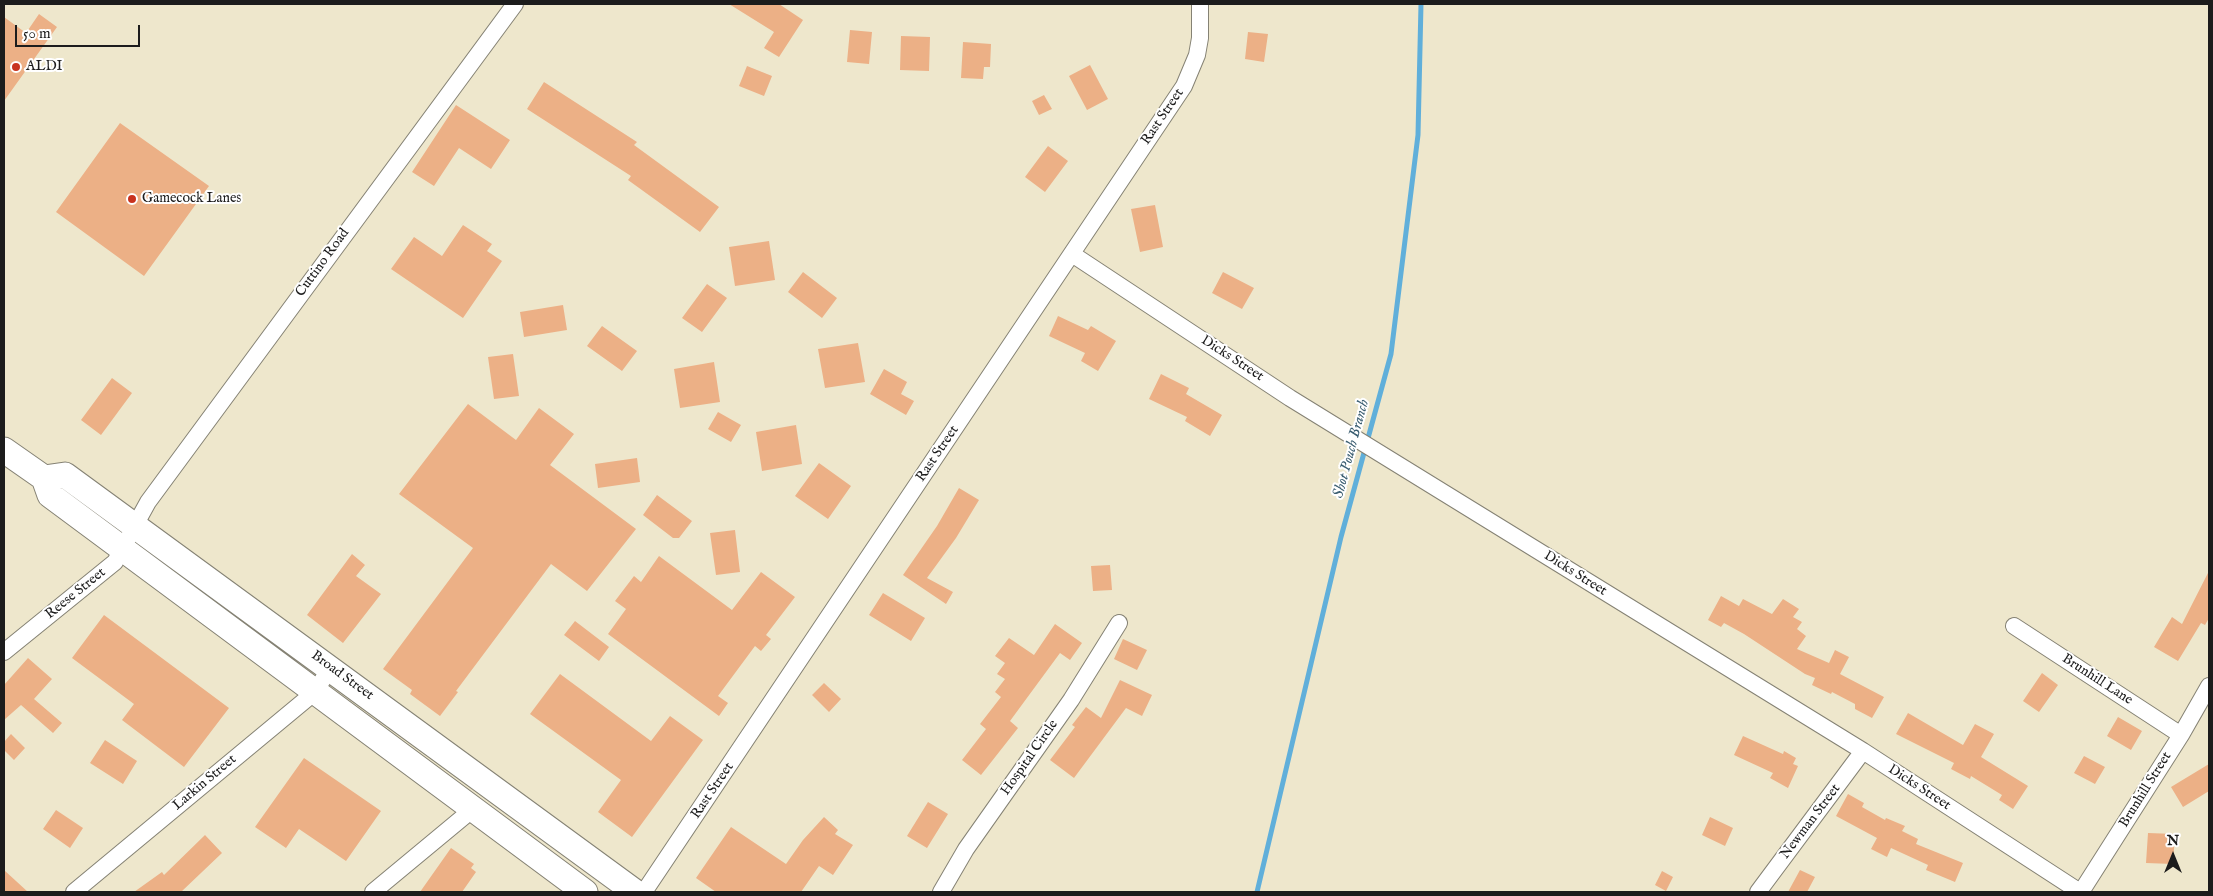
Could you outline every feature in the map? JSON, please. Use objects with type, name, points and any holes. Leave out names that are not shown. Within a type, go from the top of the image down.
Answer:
[{"type":"main road","name":"Broad Street","points":[[4,450],[44,478],[50,495],[122,550],[585,892]]},
{"type":"main road","name":"Broad Street","points":[[44,478],[65,474],[635,892]]},
{"type":"street","name":"Cuttino Road","points":[[136,525],[148,502],[515,4]]},
{"type":"street","name":"Rast Street","points":[[644,892],[1184,86],[1197,56],[1200,38],[1200,4]]},
{"type":"street","name":"Dicks Street","points":[[1072,254],[1385,458],[1863,752],[2080,892]]},
{"type":"street","name":"Reese Street","points":[[4,652],[115,562],[136,525]]},
{"type":"street","name":"Hospital Circle","points":[[941,892],[966,849],[1071,700],[1119,623]]},
{"type":"street","name":"Brunhill Lane","points":[[2014,626],[2181,735]]},
{"type":"street","name":"Larkin Street","points":[[74,892],[315,692],[330,668]]},
{"type":"street","name":"Brunhill Street","points":[[2080,892],[2181,735],[2209,686]]},
{"type":"street","name":"Newman Street","points":[[1758,892],[1863,752]]},
{"type":"street","points":[[373,892],[474,810]]},
{"type":"building","points":[[729,4],[779,4],[803,20],[779,57],[764,48],[774,32]]},
{"type":"building","name":"ALDI","points":[[39,14],[57,27],[4,101],[4,17],[26,33]]},
{"type":"building","points":[[850,30],[872,32],[869,64],[847,62]]},
{"type":"building","points":[[1248,32],[1268,34],[1264,62],[1245,59]]},
{"type":"building","points":[[901,36],[930,37],[929,71],[900,70]]},
{"type":"building","points":[[963,42],[991,44],[990,67],[984,67],[983,79],[961,78]]},
{"type":"building","points":[[1090,65],[1108,99],[1087,110],[1069,76]]},
{"type":"building","points":[[747,66],[772,76],[764,96],[739,86]]},
{"type":"building","points":[[544,82],[637,142],[634,145],[719,207],[700,232],[628,180],[631,176],[527,109]]},
{"type":"building","points":[[1044,95],[1052,109],[1039,115],[1032,101]]},
{"type":"building","points":[[456,105],[510,140],[491,169],[459,148],[434,186],[412,172]]},
{"type":"building","name":"Gamecock Lanes","points":[[120,123],[209,186],[144,276],[56,212]]},
{"type":"building","points":[[1048,146],[1068,161],[1045,192],[1025,177]]},
{"type":"building","points":[[1155,205],[1163,247],[1140,252],[1131,209]]},
{"type":"building","points":[[463,225],[492,244],[487,251],[502,261],[463,318],[391,269],[414,237],[442,256]]},
{"type":"building","points":[[769,241],[775,280],[735,286],[729,247]]},
{"type":"building","points":[[803,272],[837,298],[822,318],[788,292]]},
{"type":"building","points":[[1223,272],[1254,288],[1242,309],[1212,293]]},
{"type":"building","points":[[707,284],[727,298],[702,332],[682,318]]},
{"type":"building","points":[[563,305],[567,330],[524,337],[520,312]]},
{"type":"building","points":[[1058,316],[1088,330],[1091,326],[1116,341],[1098,371],[1081,361],[1085,353],[1049,336]]},
{"type":"building","points":[[602,326],[637,351],[622,371],[587,346]]},
{"type":"building","points":[[858,343],[865,382],[825,388],[818,349]]},
{"type":"building","points":[[513,354],[519,396],[494,399],[488,357]]},
{"type":"building","points":[[714,362],[720,402],[680,408],[674,369]]},
{"type":"building","points":[[884,369],[907,382],[901,394],[914,401],[906,415],[870,394]]},
{"type":"building","points":[[1161,374],[1189,388],[1186,394],[1222,415],[1210,436],[1185,421],[1187,417],[1149,399]]},
{"type":"building","points":[[112,378],[132,393],[101,435],[81,420]]},
{"type":"building","points":[[468,404],[516,440],[539,408],[574,434],[550,465],[636,529],[587,591],[551,564],[456,691],[458,692],[440,716],[410,694],[412,690],[383,669],[473,548],[399,494]]},
{"type":"building","points":[[718,412],[741,425],[731,442],[708,429]]},
{"type":"building","points":[[796,425],[802,464],[762,471],[756,432]]},
{"type":"building","points":[[637,458],[640,482],[598,488],[595,464]]},
{"type":"building","points":[[819,463],[851,486],[828,519],[795,496]]},
{"type":"building","points":[[959,488],[979,500],[956,538],[927,578],[953,592],[946,604],[903,575],[937,526]]},
{"type":"building","points":[[657,495],[692,521],[679,538],[673,538],[643,515]]},
{"type":"building","points":[[735,530],[740,572],[716,575],[710,533]]},
{"type":"building","points":[[352,554],[365,565],[356,576],[381,594],[343,643],[307,615]]},
{"type":"building","points":[[659,556],[732,610],[761,572],[795,597],[766,635],[771,639],[761,651],[755,646],[718,696],[728,703],[719,716],[608,634],[626,609],[615,601],[634,576],[641,582]]},
{"type":"building","points":[[1110,565],[1112,590],[1093,591],[1091,566]]},
{"type":"building","points":[[2209,571],[2209,618],[2205,625],[2201,623],[2178,661],[2154,647],[2172,617],[2182,624]]},
{"type":"building","points":[[883,593],[925,618],[911,641],[869,615]]},
{"type":"building","points":[[1721,596],[1739,606],[1743,599],[1772,614],[1783,599],[1799,609],[1793,617],[1802,622],[1797,629],[1806,636],[1797,649],[1829,663],[1835,650],[1849,657],[1840,674],[1884,697],[1872,718],[1855,709],[1855,704],[1832,692],[1831,694],[1812,685],[1815,678],[1805,674],[1744,634],[1724,623],[1721,627],[1708,620]]},
{"type":"building","points":[[104,615],[229,708],[184,767],[122,720],[134,704],[72,658]]},
{"type":"building","points":[[575,621],[609,647],[599,661],[564,635]]},
{"type":"building","points":[[1055,624],[1082,643],[1070,660],[1060,653],[1010,721],[1018,728],[981,775],[962,760],[986,729],[980,724],[1001,697],[995,692],[1005,679],[997,674],[1005,663],[995,656],[1009,638],[1034,655]]},
{"type":"building","points":[[1123,639],[1147,650],[1137,670],[1114,659]]},
{"type":"building","points":[[28,658],[52,679],[34,699],[62,723],[53,733],[21,705],[4,720],[4,685]]},
{"type":"building","points":[[2042,673],[2058,685],[2039,712],[2023,701]]},
{"type":"building","points":[[560,674],[651,741],[670,716],[703,740],[632,837],[598,812],[621,780],[530,714]]},
{"type":"building","points":[[1120,680],[1152,695],[1142,716],[1126,708],[1074,778],[1050,760],[1075,727],[1072,725],[1086,707],[1101,718]]},
{"type":"building","points":[[824,683],[841,699],[829,712],[812,695]]},
{"type":"building","points":[[1908,713],[1963,745],[1975,724],[1994,734],[1981,757],[2028,786],[2013,809],[1999,800],[2002,795],[1971,776],[1970,779],[1951,769],[1954,763],[1896,734]]},
{"type":"building","points":[[2118,717],[2142,731],[2131,750],[2107,736]]},
{"type":"building","points":[[11,734],[25,748],[14,760],[4,750],[4,742]]},
{"type":"building","points":[[1743,736],[1783,754],[1784,751],[1796,758],[1793,764],[1798,766],[1788,788],[1770,778],[1773,773],[1734,755]]},
{"type":"building","points":[[105,740],[137,761],[123,784],[90,763]]},
{"type":"building","points":[[2084,756],[2105,767],[2095,784],[2074,773]]},
{"type":"building","points":[[304,758],[381,811],[346,861],[299,829],[286,848],[255,827]]},
{"type":"building","points":[[2209,764],[2209,791],[2183,807],[2171,787]]},
{"type":"building","points":[[1848,794],[1864,803],[1862,807],[1885,820],[1886,818],[1905,826],[1902,831],[1918,839],[1916,844],[1963,863],[1955,882],[1926,870],[1928,865],[1891,848],[1887,857],[1871,849],[1877,838],[1836,816]]},
{"type":"building","points":[[928,802],[948,814],[927,848],[907,836]]},
{"type":"building","points":[[56,810],[83,828],[70,848],[43,829]]},
{"type":"building","points":[[824,817],[838,830],[835,834],[853,845],[833,875],[819,866],[801,892],[716,892],[696,878],[731,827],[786,864],[803,840]]},
{"type":"building","points":[[1710,817],[1733,828],[1725,846],[1702,835]]},
{"type":"building","points":[[2148,833],[2175,834],[2173,864],[2146,863]]},
{"type":"building","points":[[205,835],[222,853],[181,892],[134,892],[162,872],[164,875]]},
{"type":"building","points":[[451,848],[474,864],[471,868],[476,872],[462,892],[420,892]]},
{"type":"building","points":[[4,870],[28,892],[4,892]]},
{"type":"building","points":[[1800,870],[1815,877],[1807,892],[1788,892]]},
{"type":"building","points":[[1662,871],[1673,877],[1666,891],[1655,885]]},
{"type":"waterway","name":"Shot Pouch Branch","points":[[1257,892],[1341,537],[1391,354],[1418,135],[1421,4]]},
{"type":"place","name":"ALDI","points":[[16,67]]},
{"type":"place","name":"Gamecock Lanes","points":[[132,199]]}]
